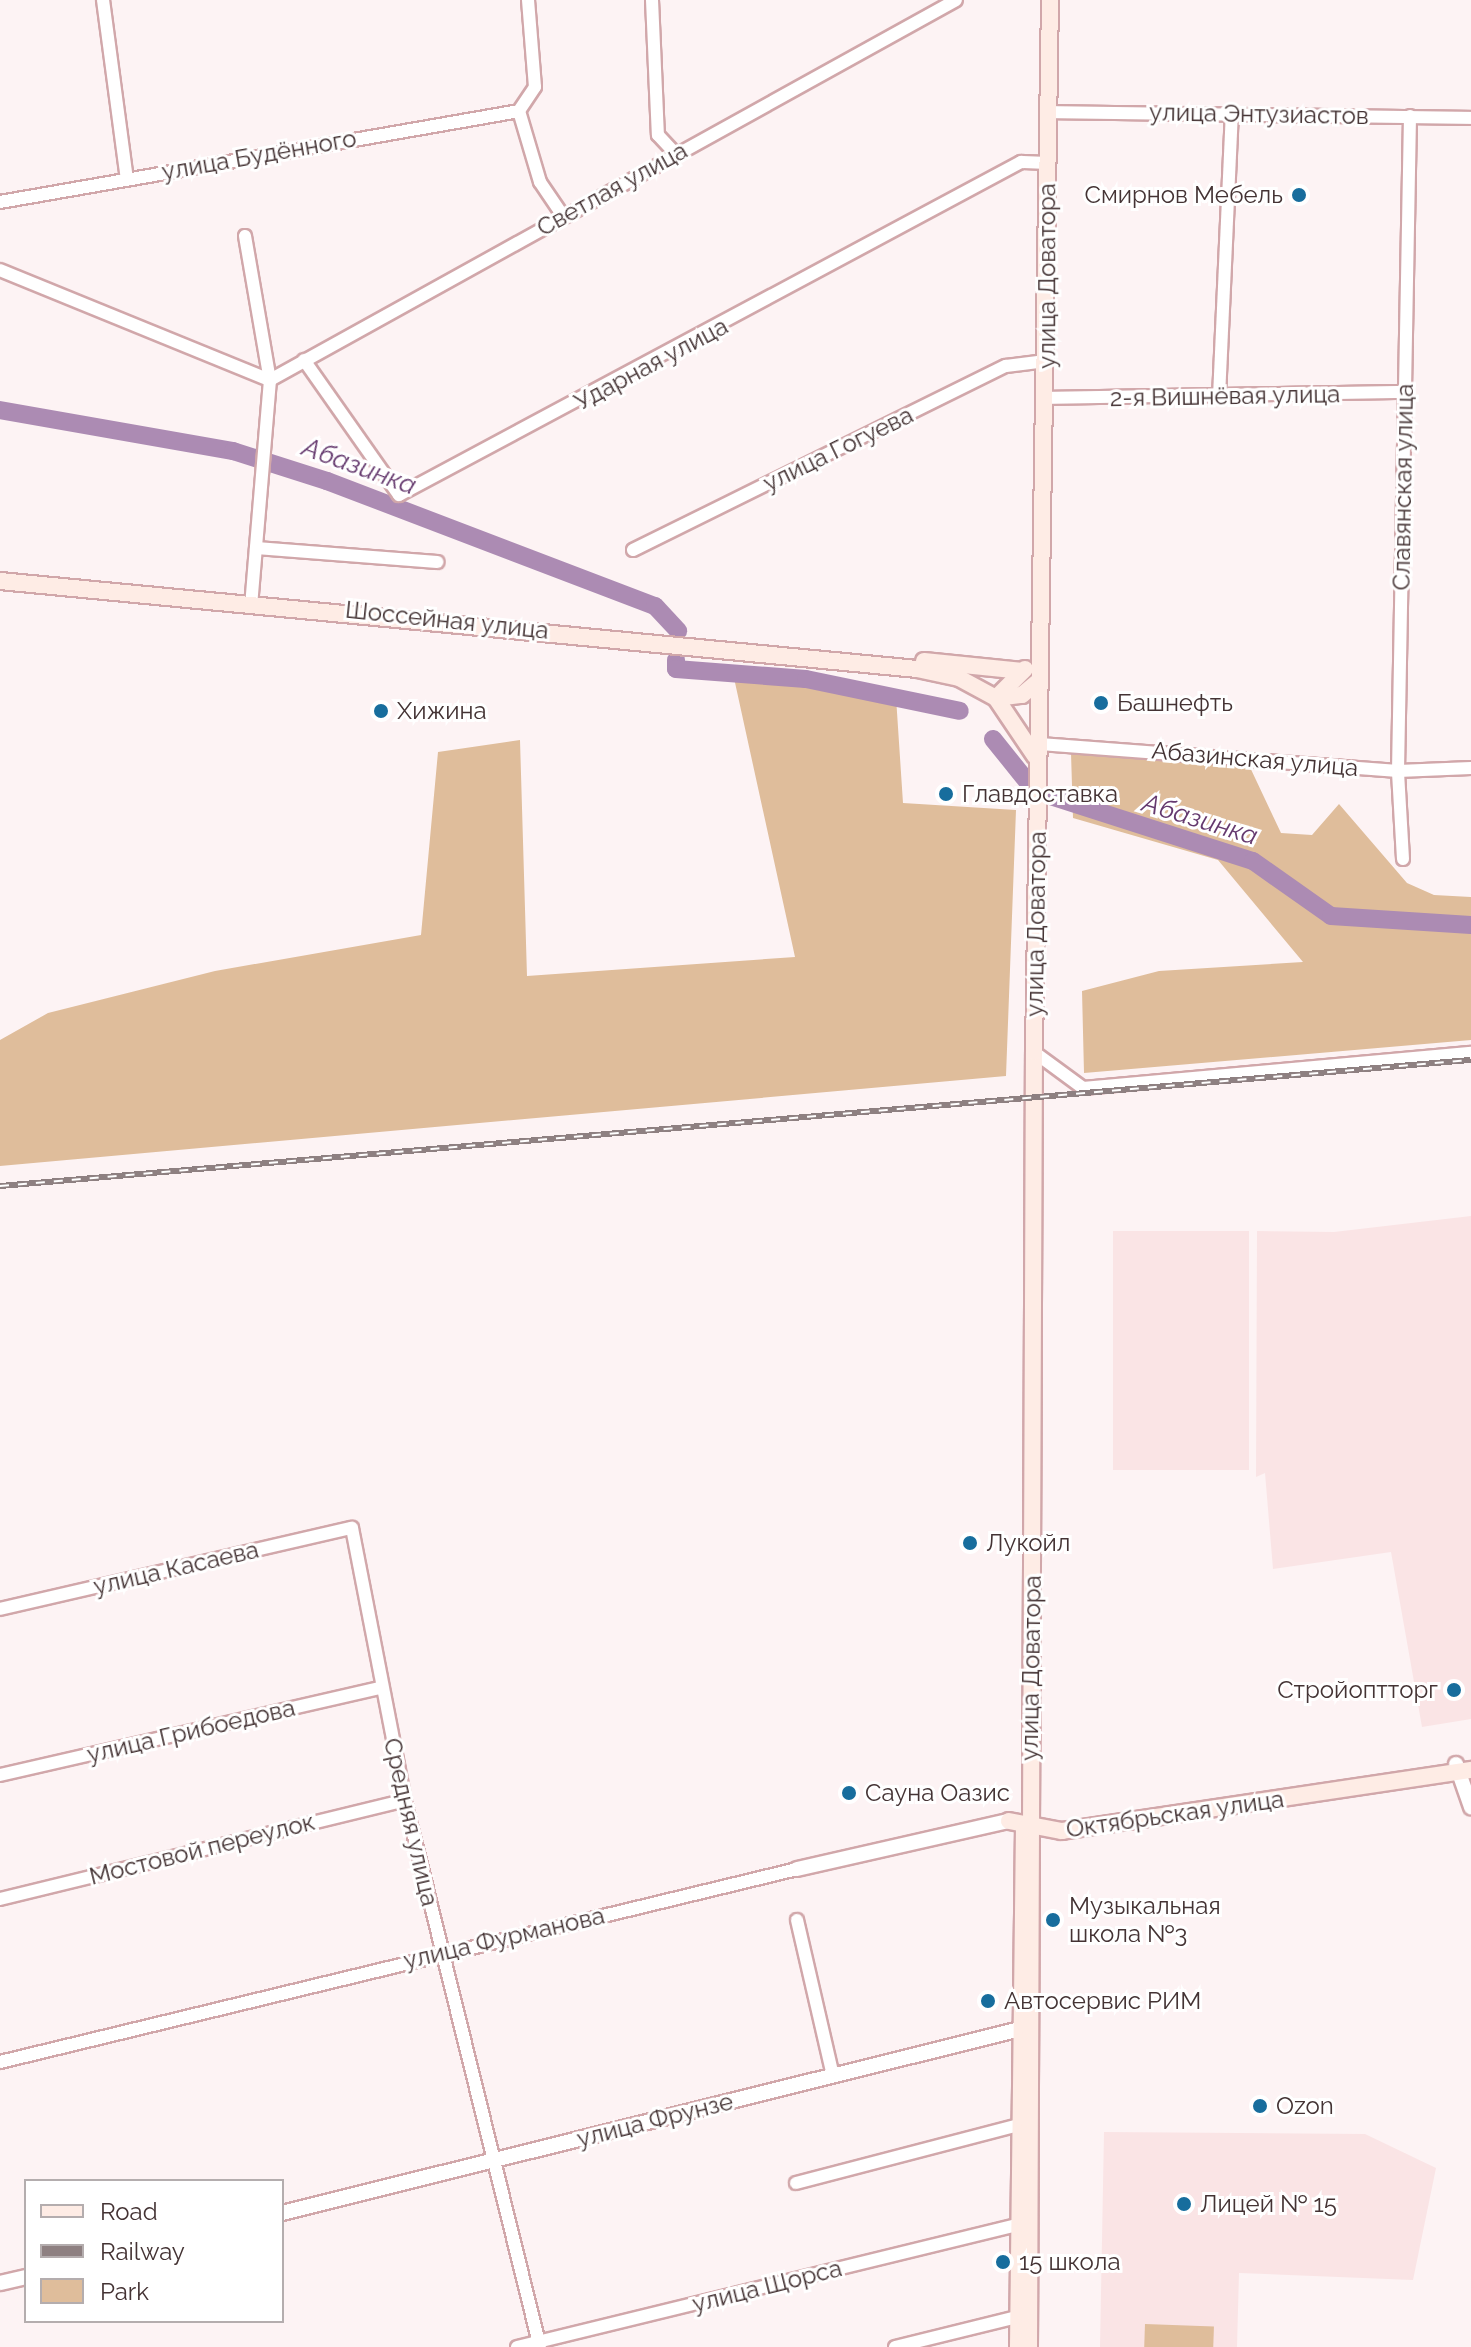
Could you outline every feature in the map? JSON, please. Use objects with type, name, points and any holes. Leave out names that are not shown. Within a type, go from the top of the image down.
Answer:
[{"type":"main road","name":"улица Доватора","points":[[1018,2347],[1018,2125],[1024,1824],[1028,1800],[1037,1443],[1034,1052],[1050,0]]},
{"type":"main road","name":"Шоссейная улица","points":[[0,574],[895,666],[959,678],[996,698]]},
{"type":"main road","name":"Шоссейная улица","points":[[0,581],[251,602]]},
{"type":"main road","points":[[996,698],[1041,646]]},
{"type":"main road","name":"Шоссейная улица","points":[[895,666],[926,661],[1022,671]]},
{"type":"main road","points":[[996,698],[1022,695],[1040,680]]},
{"type":"main road","points":[[996,698],[1038,773]]},
{"type":"main road","name":"Октябрьская улица","points":[[1024,1824],[1083,1821],[1464,1767]]},
{"type":"main road","name":"улица Доватора","points":[[1022,2028],[1029,2347]]},
{"type":"street","points":[[103,0],[127,179]]},
{"type":"street","points":[[528,0],[535,87],[519,111],[540,182],[563,216]]},
{"type":"street","points":[[652,0],[658,135],[676,154]]},
{"type":"street","name":"Светлая улица","points":[[270,380],[956,0]]},
{"type":"street","name":"улица Будённого","points":[[0,202],[519,111]]},
{"type":"street","name":"улица Энтузиастов","points":[[1048,112],[1471,118]]},
{"type":"street","points":[[1219,397],[1232,114]]},
{"type":"street","name":"Славянская улица","points":[[1403,859],[1398,771],[1410,116]]},
{"type":"street","name":"Ударная улица","points":[[304,360],[399,495],[1021,162],[1048,163]]},
{"type":"street","points":[[245,236],[270,380],[251,602]]},
{"type":"street","points":[[0,270],[270,380]]},
{"type":"street","name":"улица Гогуева","points":[[633,550],[1006,366],[1046,361]]},
{"type":"street","name":"2-я Вишнёвая улица","points":[[1046,398],[1405,392]]},
{"type":"street","points":[[256,548],[437,562]]},
{"type":"street","name":"Абазинская улица","points":[[1040,744],[1398,771],[1471,768]]},
{"type":"street","points":[[1034,1052],[1083,1088],[1471,1053]]},
{"type":"street","name":"улица Касаева","points":[[0,1609],[352,1528]]},
{"type":"street","name":"Средняя улица","points":[[352,1528],[405,1800],[539,2344]]},
{"type":"street","name":"улица Грибоедова","points":[[0,1775],[381,1688]]},
{"type":"street","points":[[1464,1767],[1471,1807]]},
{"type":"street","name":"Мостовой переулок","points":[[0,1899],[405,1800]]},
{"type":"street","name":"улица Фурманова","points":[[0,2062],[442,1952],[797,1869],[1024,1824]]},
{"type":"street","points":[[797,1920],[833,2076]]},
{"type":"street","name":"улица Фрунзе","points":[[284,2213],[1022,2028]]},
{"type":"street","points":[[796,2183],[1018,2125]]},
{"type":"street","name":"улица Щорса","points":[[517,2347],[1017,2225]]},
{"type":"street","points":[[0,2283],[24,2277]]},
{"type":"street","points":[[895,2347],[1017,2317]]},
{"type":"shaded area","name":"Стройоптторг","points":[[1471,1216],[1471,1719],[1422,1727],[1391,1552],[1273,1569],[1265,1473],[1256,1477],[1257,1231],[1334,1232]]},
{"type":"shaded area","points":[[1113,1231],[1249,1231],[1249,1470],[1113,1470]]},
{"type":"shaded area","points":[[1104,2132],[1365,2134],[1436,2168],[1413,2280],[1239,2273],[1237,2347],[1100,2347]]},
{"type":"green space","points":[[734,678],[896,697],[903,803],[1016,810],[1006,1076],[0,1166],[0,1040],[48,1013],[215,971],[421,935],[438,752],[520,740],[527,976],[795,957]]},
{"type":"green space","points":[[1071,753],[1198,754],[1248,763],[1281,833],[1312,835],[1339,804],[1407,883],[1434,895],[1471,897],[1471,1040],[1084,1073],[1082,991],[1159,971],[1303,962],[1218,860],[1073,818]]},
{"type":"green space","points":[[1145,2324],[1214,2326],[1213,2347],[1144,2347]]},
{"type":"waterway","name":"Абазинка","points":[[0,410],[233,451],[327,481],[655,606],[678,631]]},
{"type":"waterway","name":"Абазинка","points":[[676,660],[676,669],[806,679],[960,711]]},
{"type":"waterway","name":"Абазинка","points":[[993,739],[1030,785]]},
{"type":"waterway","name":"Абазинка","points":[[1047,795],[1253,861],[1331,916],[1471,925]]},
{"type":"railway","points":[[0,1186],[1471,1060]]},
{"type":"place","name":"Смирнов Мебель","points":[[1299,195]]},
{"type":"place","name":"Башнефть","points":[[1101,703]]},
{"type":"place","name":"Хижина","points":[[381,711]]},
{"type":"place","name":"Главдоставка","points":[[946,794]]},
{"type":"place","name":"Лукойл","points":[[970,1543]]},
{"type":"place","name":"Стройоптторг","points":[[1454,1690]]},
{"type":"place","name":"Сауна Оазис","points":[[849,1793]]},
{"type":"place","name":"Музыкальная школа №3","points":[[1053,1920]]},
{"type":"place","name":"Автосервис РИМ","points":[[988,2001]]},
{"type":"place","name":"Ozon","points":[[1260,2106]]},
{"type":"place","name":"Лицей № 15","points":[[1184,2204]]},
{"type":"place","name":"15 школа","points":[[1003,2262]]}]
